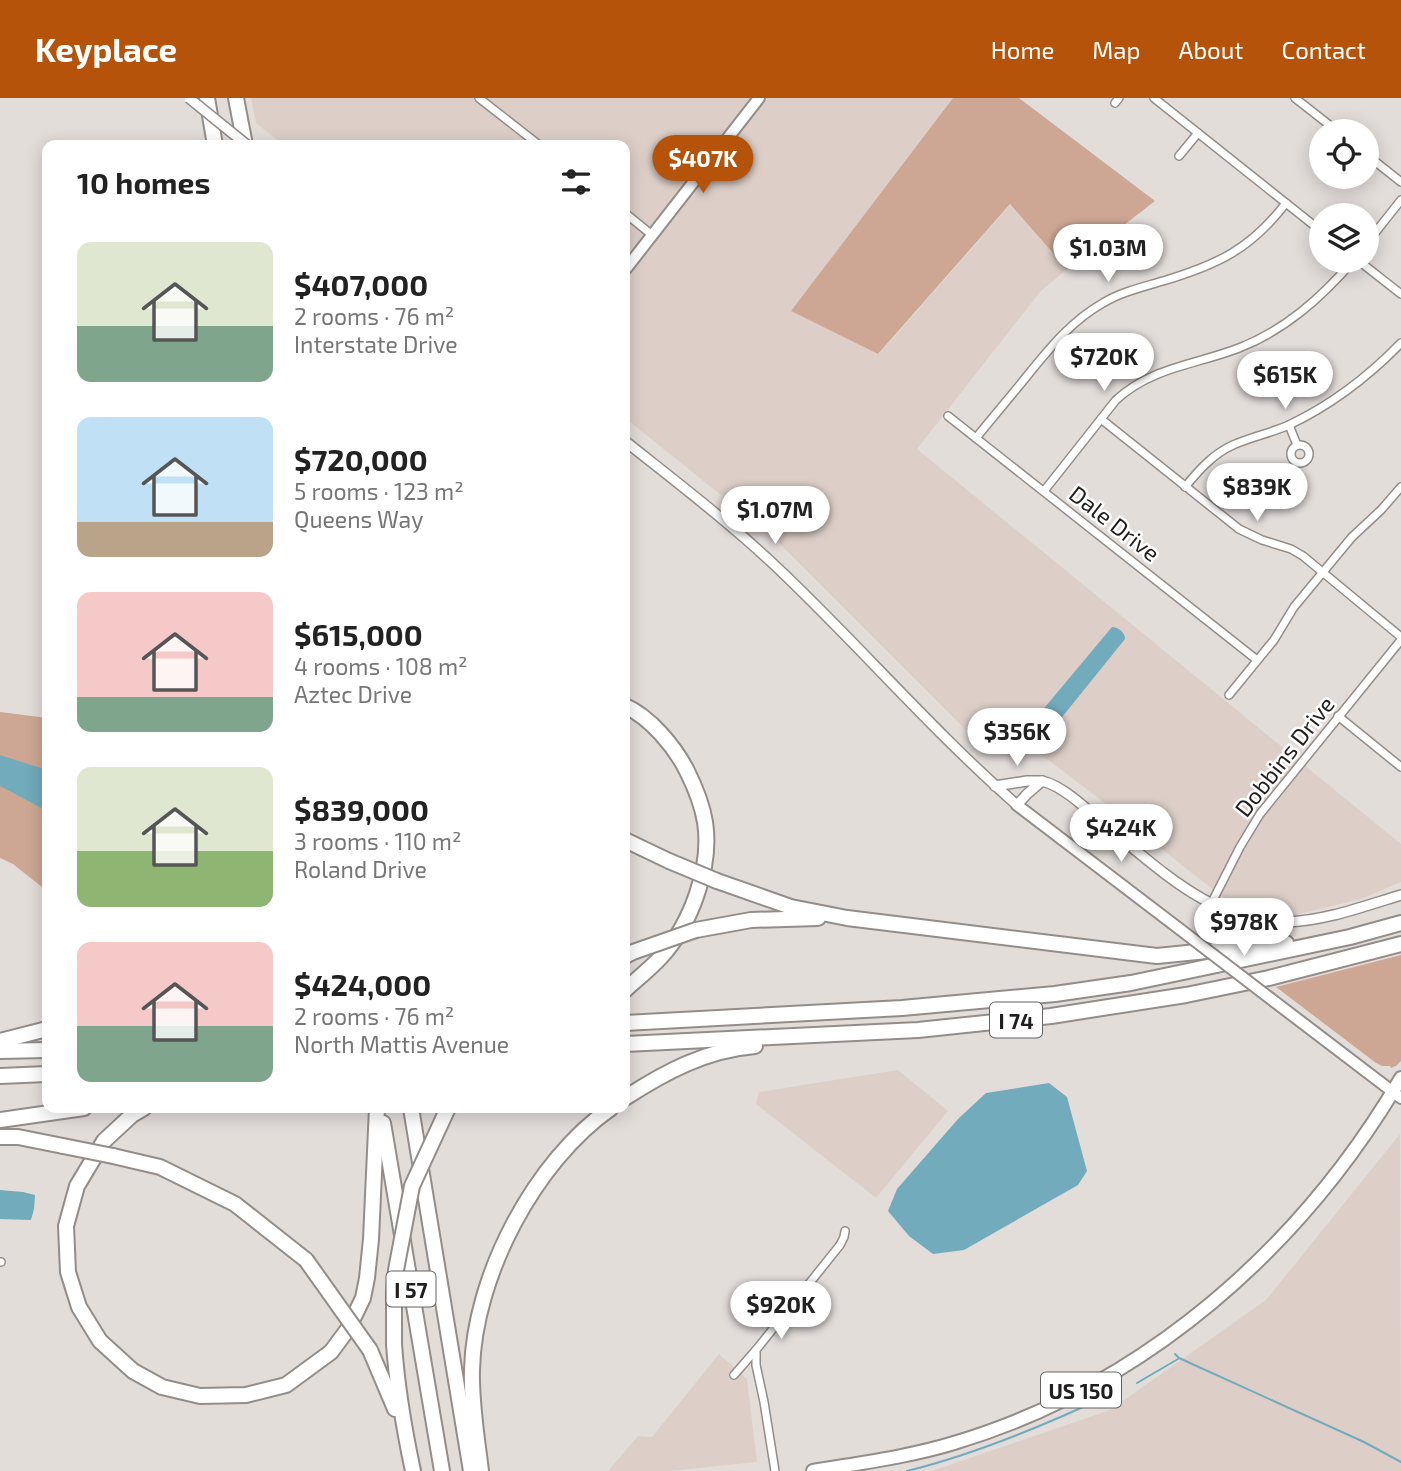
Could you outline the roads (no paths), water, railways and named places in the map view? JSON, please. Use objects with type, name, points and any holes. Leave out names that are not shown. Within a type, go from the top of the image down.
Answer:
[{"type":"highway","points":[[207,98],[214,140]]},
{"type":"highway","points":[[236,98],[245,140]]},
{"type":"highway","points":[[630,710],[659,731],[679,756],[696,789],[705,822],[706,848],[694,902],[684,924],[662,956],[630,985]]},
{"type":"highway","points":[[630,842],[717,881],[791,907],[847,918],[1157,956],[1350,937]]},
{"type":"highway","points":[[630,954],[696,930],[751,920],[847,918]]},
{"type":"highway","name":"I 74","points":[[630,1023],[902,1008],[1029,997],[1131,983],[1350,937],[1401,923]]},
{"type":"highway","name":"I 74","points":[[630,1044],[878,1032],[1051,1016],[1186,995],[1295,972],[1401,944]]},
{"type":"highway","points":[[0,1041],[42,1029]]},
{"type":"highway","points":[[630,1095],[689,1061],[715,1052],[878,1032]]},
{"type":"highway","points":[[0,1051],[42,1050]]},
{"type":"highway","points":[[0,1076],[42,1074]]},
{"type":"highway","points":[[0,1120],[49,1113]]},
{"type":"highway","points":[[135,1113],[104,1141],[77,1186],[66,1226],[68,1272],[79,1307],[100,1341],[133,1371],[162,1387],[200,1396],[246,1395],[286,1385],[331,1352],[348,1329],[363,1298],[367,1278],[378,1113]]},
{"type":"highway","name":"I 57","points":[[379,1113],[442,1471]]},
{"type":"highway","name":"I 57","points":[[412,1113],[471,1471]]},
{"type":"highway","points":[[413,1471],[397,1384],[394,1344],[396,1270],[412,1186],[446,1113]]},
{"type":"highway","points":[[481,1471],[472,1369],[480,1311],[490,1278],[506,1241],[536,1186],[555,1159],[579,1133],[605,1113]]},
{"type":"highway","points":[[0,1137],[18,1137],[160,1167],[235,1204],[306,1260],[370,1350],[404,1430]]},
{"type":"main road","points":[[630,264],[759,98]]},
{"type":"main road","points":[[1017,805],[1397,1095]]},
{"type":"main road","name":"US 150","points":[[813,1471],[940,1447],[982,1434],[1078,1392],[1153,1348],[1223,1295],[1277,1244],[1397,1095],[1401,1078]]},
{"type":"street","points":[[189,98],[240,140]]},
{"type":"street","points":[[480,98],[533,140]]},
{"type":"street","points":[[1154,98],[1309,221]]},
{"type":"street","points":[[1295,98],[1322,119]]},
{"type":"street","points":[[1179,156],[1198,133]]},
{"type":"street","points":[[1379,165],[1401,182]]},
{"type":"street","points":[[1379,228],[1401,200]]},
{"type":"street","points":[[976,438],[1055,342],[1086,314],[1122,294],[1193,272],[1226,257],[1254,238],[1286,203]]},
{"type":"street","points":[[630,217],[652,235]]},
{"type":"street","points":[[1044,491],[1125,392],[1145,379],[1239,348],[1275,331],[1317,299],[1342,273]]},
{"type":"street","points":[[1374,273],[1401,294]]},
{"type":"street","points":[[1185,487],[1204,465],[1225,449],[1289,425],[1324,405],[1370,373],[1401,343]]},
{"type":"street","name":"Dale Drive","points":[[948,416],[1257,660]]},
{"type":"street","points":[[1101,419],[1239,529],[1304,556],[1401,638]]},
{"type":"street","points":[[1289,425],[1297,445]]},
{"type":"street","points":[[630,445],[721,518],[785,575],[939,733],[1017,805],[1042,782]]},
{"type":"street","points":[[1228,695],[1274,640],[1294,607],[1352,537],[1401,487]]},
{"type":"street","name":"Dobbins Drive","points":[[1211,904],[1260,814],[1401,638]]},
{"type":"street","points":[[1338,716],[1401,767]]},
{"type":"street","points":[[995,786],[1027,781],[1050,783],[1189,892],[1226,911],[1252,918],[1287,922],[1321,918],[1401,895]]},
{"type":"street","points":[[734,1375],[840,1245],[845,1231]]},
{"type":"street","points":[[755,1350],[775,1471]]},
{"type":"water","points":[[1112,627],[1121,630],[1125,639],[1042,742],[1035,745],[1025,736],[1025,731]]},
{"type":"water","points":[[0,755],[42,768],[42,808],[0,786]]},
{"type":"water","points":[[1049,1083],[1067,1097],[1087,1171],[1078,1185],[964,1250],[933,1254],[909,1236],[888,1211],[897,1189],[958,1119],[986,1093]]},
{"type":"water","points":[[0,1190],[35,1195],[31,1220],[0,1219]]},
{"type":"waterway","points":[[1175,1354],[1401,1462]]},
{"type":"waterway","points":[[1137,1383],[1178,1359]]},
{"type":"waterway","points":[[907,1471],[1009,1438],[1107,1396]]}]
